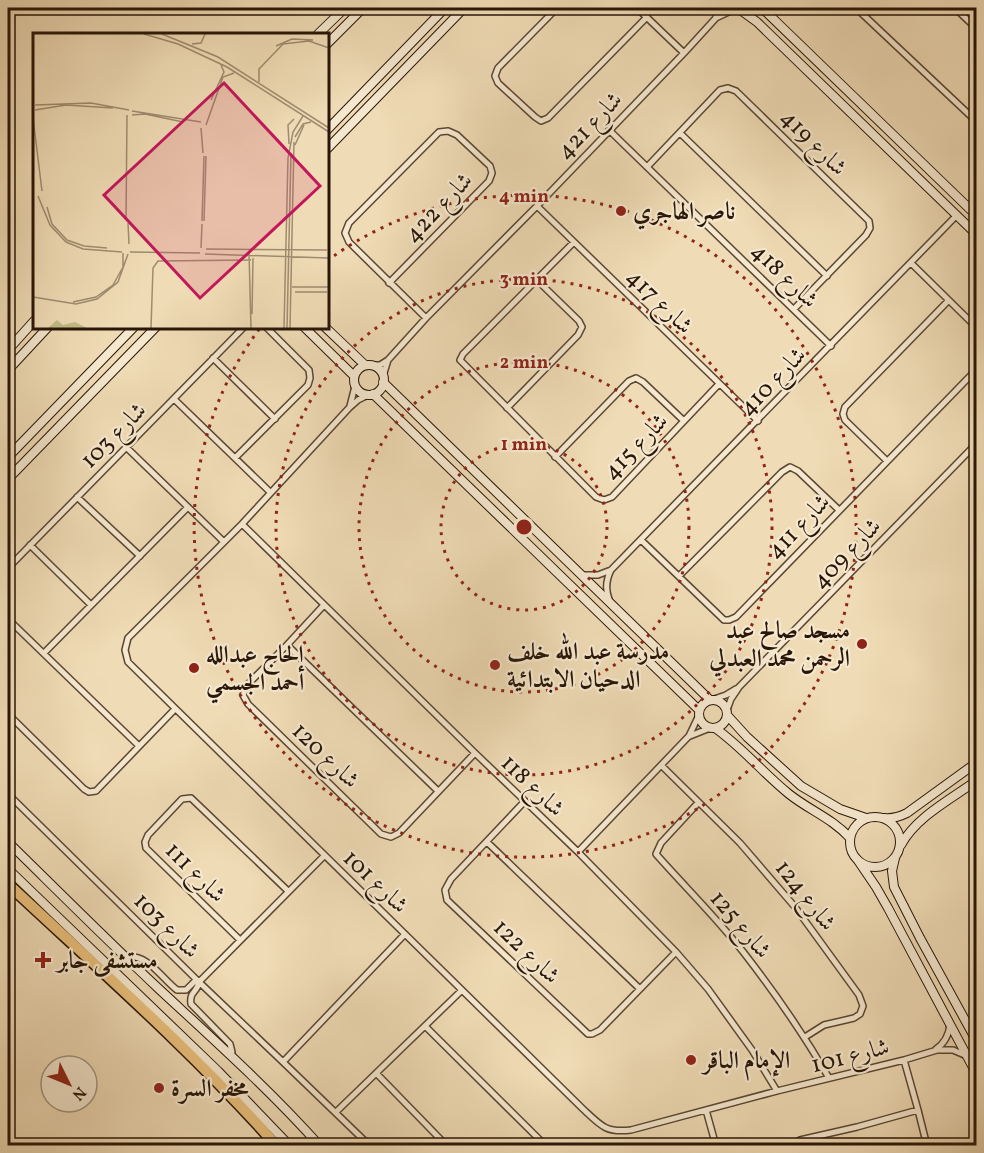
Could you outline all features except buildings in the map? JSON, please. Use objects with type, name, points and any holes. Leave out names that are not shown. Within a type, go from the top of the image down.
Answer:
[{"type":"highway","points":[[8,884],[211,1075],[277,1146]]},
{"type":"street","points":[[319,33],[345,8]]},
{"type":"street","points":[[328,43],[363,8]]},
{"type":"street","points":[[328,129],[445,8]]},
{"type":"street","points":[[328,148],[464,8]]},
{"type":"street","points":[[557,8],[498,68],[495,76],[498,83],[541,120],[548,118],[647,17]]},
{"type":"street","points":[[637,8],[684,53]]},
{"type":"street","name":"شارع 421","points":[[383,379],[388,360],[426,318],[684,53],[715,19],[720,8]]},
{"type":"street","points":[[738,8],[757,22],[976,234]]},
{"type":"street","name":"شارع 421","points":[[715,19],[738,8]]},
{"type":"street","points":[[762,8],[976,215]]},
{"type":"street","points":[[856,8],[976,121]]},
{"type":"street","points":[[955,8],[976,28]]},
{"type":"street","name":"شارع 419","points":[[647,167],[720,90],[728,88],[736,91],[869,221],[870,228],[866,235],[794,309]]},
{"type":"street","points":[[847,109],[858,99]]},
{"type":"street","points":[[856,118],[866,107]]},
{"type":"street","name":"شارع 418","points":[[609,130],[831,346]]},
{"type":"street","name":"شارع 422","points":[[389,283],[489,182],[492,173],[490,166],[457,135],[448,131],[439,132],[349,223],[345,233],[349,242],[389,283],[426,318]]},
{"type":"street","points":[[680,133],[826,276]]},
{"type":"street","name":"شارع 417","points":[[537,206],[758,422]]},
{"type":"street","name":"شارع 410","points":[[611,570],[758,422],[957,215]]},
{"type":"street","name":"شارع 415","points":[[574,242],[463,354],[460,360],[555,457],[596,497],[604,500],[612,497],[719,384]]},
{"type":"street","points":[[911,263],[976,327]]},
{"type":"street","points":[[507,408],[578,335],[582,327],[579,321],[537,280]]},
{"type":"street","points":[[887,461],[845,420],[843,414],[845,407],[948,301]]},
{"type":"street","points":[[8,350],[33,322]]},
{"type":"street","points":[[8,370],[47,328]]},
{"type":"street","points":[[8,457],[133,328]]},
{"type":"street","points":[[8,479],[157,328]]},
{"type":"street","name":"شارع 103","points":[[8,568],[243,328]]},
{"type":"street","points":[[235,458],[308,385],[310,378],[309,370],[267,328]]},
{"type":"street","points":[[305,328],[354,376]]},
{"type":"street","points":[[326,328],[368,365],[381,371],[383,379],[380,390],[370,395]]},
{"type":"street","points":[[213,358],[275,419]]},
{"type":"street","points":[[388,360],[380,365],[368,365],[358,369],[354,376],[355,386],[363,394],[370,395],[416,436],[536,552],[699,712],[702,723],[735,744],[794,798],[835,824],[850,838]]},
{"type":"street","name":"شارع 411","points":[[641,540],[724,620],[736,617],[976,370]]},
{"type":"street","points":[[555,457],[629,381],[636,378],[684,421]]},
{"type":"street","points":[[383,379],[712,700]]},
{"type":"street","name":"شارع 101","points":[[349,408],[355,386]]},
{"type":"street","name":"شارع 101","points":[[370,395],[358,400],[349,408],[242,524],[128,638],[125,650],[128,662],[605,1129],[631,1130],[932,1052],[948,1049],[968,1056]]},
{"type":"street","points":[[174,399],[270,492]]},
{"type":"street","points":[[416,436],[428,425]]},
{"type":"street","name":"شارع 409","points":[[727,712],[731,699],[740,687],[976,444]]},
{"type":"street","points":[[126,447],[224,542]]},
{"type":"street","points":[[679,576],[782,472],[790,467],[798,471],[839,510]]},
{"type":"street","points":[[77,497],[140,556]]},
{"type":"street","points":[[44,653],[187,508]]},
{"type":"street","name":"شارع 118","points":[[242,524],[578,852],[676,952],[708,989],[752,1050],[777,1091]]},
{"type":"street","points":[[536,552],[539,544],[547,541]]},
{"type":"street","points":[[30,545],[91,605]]},
{"type":"street","points":[[582,575],[598,575],[611,570]]},
{"type":"street","points":[[610,602],[607,584],[611,570]]},
{"type":"street","name":"شارع 120","points":[[324,605],[248,684],[243,695],[248,704],[381,834],[391,837],[399,833],[475,753]]},
{"type":"street","points":[[8,619],[139,746]]},
{"type":"street","points":[[287,645],[438,791]]},
{"type":"street","name":"شارع 409","points":[[712,700],[740,687]]},
{"type":"street","points":[[578,852],[689,736],[703,704],[712,700],[721,701],[740,729],[789,777],[840,809],[866,818],[891,819],[907,813],[976,764]]},
{"type":"street","points":[[8,714],[84,789],[96,792],[175,709]]},
{"type":"street","points":[[689,736],[721,726],[726,721],[727,712]]},
{"type":"street","points":[[757,766],[765,761],[767,756]]},
{"type":"street","name":"شارع 124","points":[[662,766],[740,843],[795,908],[859,995],[863,1006],[860,1014],[854,1018],[824,1025],[805,1037]]},
{"type":"street","points":[[975,1036],[894,888],[892,871],[895,858],[906,836],[918,823],[976,781]]},
{"type":"street","name":"شارع 103","points":[[8,794],[200,982],[324,856]]},
{"type":"street","name":"شارع 111","points":[[240,940],[146,848],[145,842],[148,836],[182,799],[191,798],[288,891]]},
{"type":"street","name":"شارع 122","points":[[525,801],[451,879],[445,890],[447,900],[588,1034],[592,1035],[600,1030],[676,952]]},
{"type":"street","name":"شارع 125","points":[[698,802],[661,843],[656,854],[744,953],[805,1037],[830,1078]]},
{"type":"street","points":[[866,818],[856,826],[850,838],[852,853],[882,896],[976,1073]]},
{"type":"street","points":[[881,818],[888,821],[899,833],[899,849]]},
{"type":"street","points":[[8,842],[299,1122],[320,1146]]},
{"type":"street","points":[[487,842],[640,989]]},
{"type":"street","points":[[856,859],[863,865],[880,867],[895,858]]},
{"type":"street","points":[[8,869],[210,1063],[290,1146]]},
{"type":"street","points":[[283,1062],[405,934]]},
{"type":"street","points":[[125,957],[144,959],[177,990],[186,990],[194,982],[200,982],[370,1146]]},
{"type":"street","points":[[200,982],[193,992],[191,1004],[230,1044],[231,1056]]},
{"type":"street","points":[[336,1112],[462,990]]},
{"type":"street","points":[[932,1052],[946,1039],[950,1022]]},
{"type":"street","points":[[425,1026],[546,1146]]},
{"type":"street","points":[[904,1060],[927,1146]]},
{"type":"street","points":[[377,1074],[447,1146]]},
{"type":"street","points":[[706,1110],[716,1146]]},
{"type":"street","points":[[792,1146],[800,1140],[918,1110]]},
{"type":"place","name":"ناصر الهاجري","points":[[621,211]]},
{"type":"place","name":"مسجد صالح عبد الرحمن محمد العبدلي","points":[[862,644]]},
{"type":"place","name":"مدرسة عبد الله خلف الدحيان الابتدائية","points":[[495,665]]},
{"type":"place","name":"الحاج عبدالله أحمد الجسمي","points":[[194,668]]},
{"type":"place","name":"مستشفى جابر","points":[[43,960]]},
{"type":"place","name":"الإمام الباقر","points":[[691,1060]]},
{"type":"place","name":"مخفر السرة","points":[[159,1088]]}]
